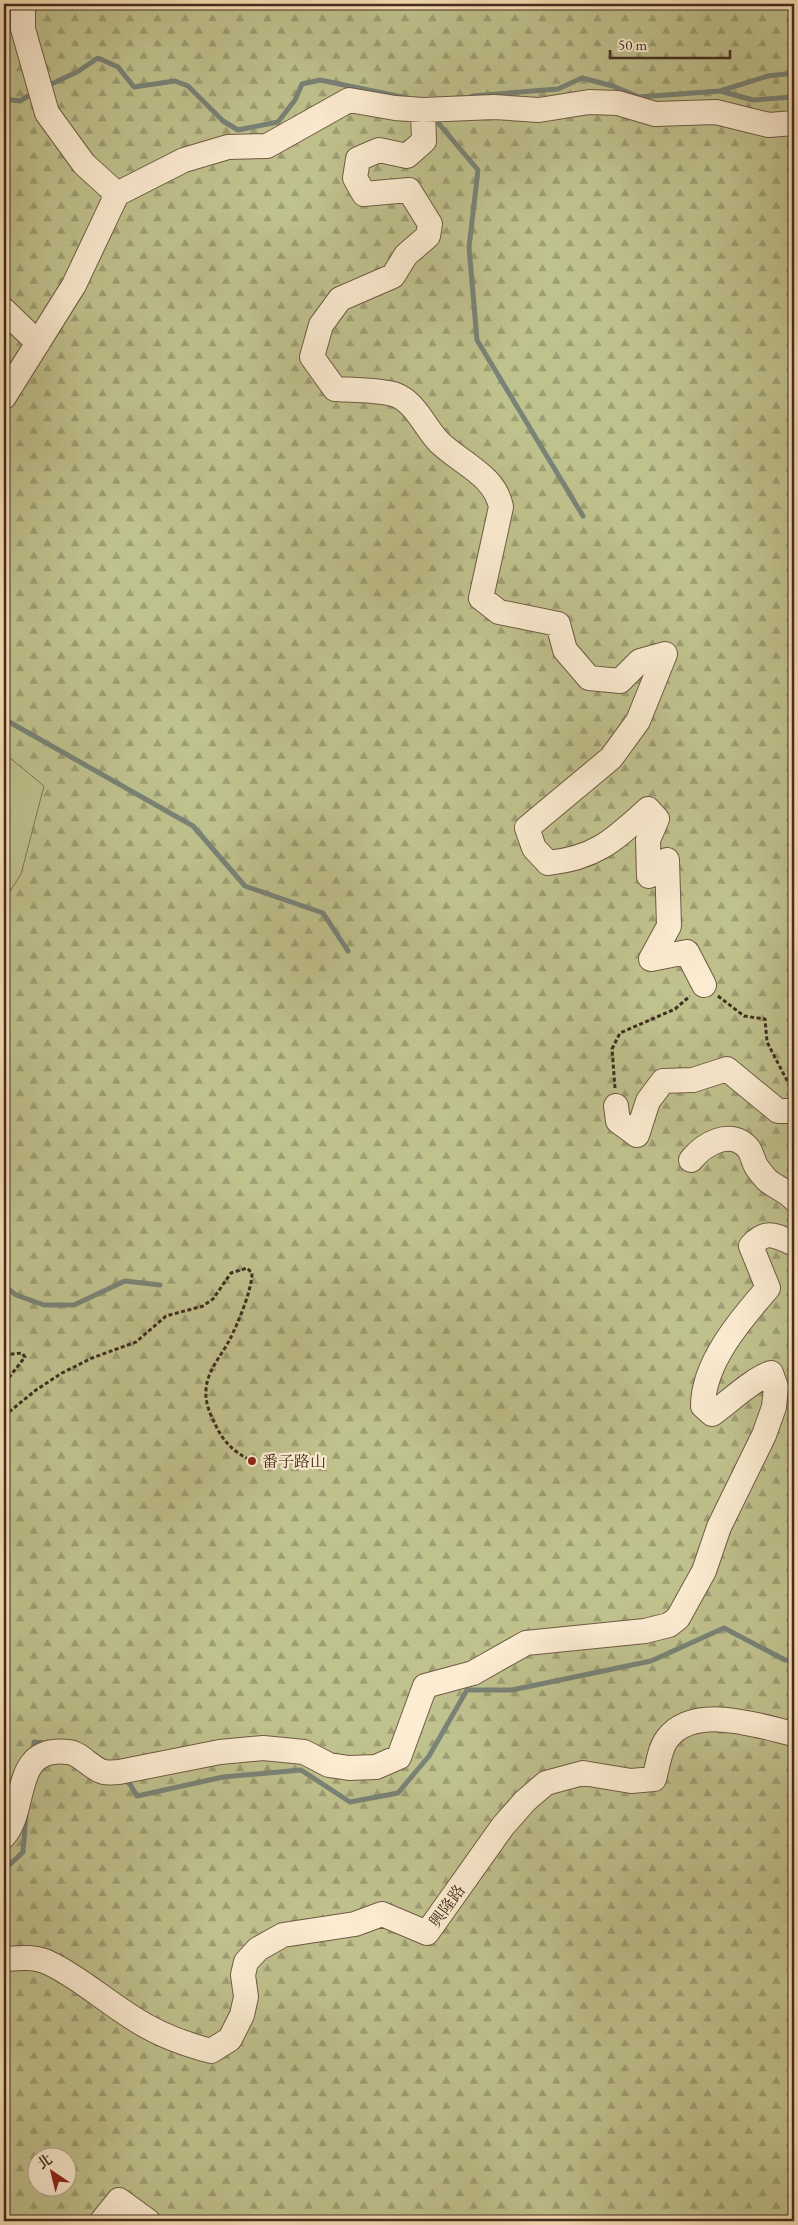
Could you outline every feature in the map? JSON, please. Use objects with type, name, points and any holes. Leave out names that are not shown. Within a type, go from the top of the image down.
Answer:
[{"type":"lane","points":[[23,4],[23,29],[47,113],[84,164],[117,194]]},
{"type":"lane","points":[[4,397],[74,285],[117,194],[184,160],[228,147],[267,146],[349,100],[395,108],[423,110],[494,107],[539,110],[599,102],[618,103],[655,114],[716,112],[769,125],[794,123]]},
{"type":"lane","points":[[423,110],[424,141],[407,156],[379,150],[358,159],[355,178],[364,194],[409,190],[430,224],[428,236],[406,255],[393,276],[340,299],[321,325],[312,356],[335,389],[397,395],[420,415],[439,442],[479,472],[499,496],[501,507],[481,598],[499,612],[558,624],[565,650],[589,678],[620,681],[640,661],[665,654],[638,720],[611,758],[527,828],[534,848],[548,862],[569,861],[596,851],[622,833],[648,808],[657,819],[648,840],[649,876],[667,860],[669,926],[651,959],[687,952],[704,985]]},
{"type":"lane","points":[[4,310],[38,343]]},
{"type":"lane","points":[[616,1106],[618,1121],[637,1135],[648,1101],[663,1081],[693,1080],[727,1069],[778,1111],[794,1111]]},
{"type":"lane","points":[[691,1160],[701,1148],[712,1141],[732,1139],[748,1148],[756,1166],[768,1181],[787,1191],[794,1199]]},
{"type":"lane","points":[[4,1836],[16,1816],[23,1776],[39,1757],[49,1752],[70,1752],[104,1772],[119,1772],[220,1752],[262,1748],[304,1752],[329,1765],[349,1768],[376,1767],[399,1757],[425,1686],[473,1673],[526,1643],[645,1631],[669,1625],[678,1618],[704,1571],[720,1527],[764,1435],[774,1407],[776,1387],[771,1373],[760,1377],[712,1414],[703,1406],[703,1390],[721,1352],[753,1305],[768,1288],[750,1246],[759,1236],[772,1234],[794,1244]]},
{"type":"lane","name":"興隆路","points":[[4,1959],[24,1957],[48,1962],[149,2027],[188,2046],[211,2051],[230,2039],[242,2014],[246,1997],[243,1975],[246,1962],[258,1949],[283,1935],[355,1924],[382,1914],[427,1933],[503,1826],[525,1801],[546,1783],[583,1773],[631,1782],[654,1779],[662,1748],[668,1738],[686,1725],[712,1717],[794,1734]]},
{"type":"lane","points":[[102,2221],[119,2200],[148,2221]]},
{"type":"path","points":[[616,1106],[612,1049],[620,1033],[675,1009],[704,985],[744,1016],[766,1019],[767,1042],[794,1095]]},
{"type":"path","points":[[4,1416],[36,1390],[62,1373],[92,1358],[136,1342],[166,1316],[203,1306],[214,1299],[231,1273],[247,1268],[252,1273],[252,1284],[231,1338],[208,1379],[206,1391],[208,1408],[224,1440],[234,1452],[252,1461]]},
{"type":"path","points":[[4,1355],[22,1353],[24,1357],[4,1384]]},
{"type":"green space","points":[[4,4],[794,4],[794,2221],[4,2221]]},
{"type":"green space","points":[[4,753],[44,786],[21,874],[4,901]]},
{"type":"waterway","points":[[47,86],[77,72],[98,58],[118,67],[134,87],[175,81],[188,86],[223,121],[238,130],[278,122],[295,100],[302,84],[320,80],[407,98]]},
{"type":"waterway","points":[[720,91],[768,76],[794,73]]},
{"type":"waterway","points":[[472,96],[558,89],[582,78],[613,86],[639,97],[720,91],[753,100],[794,97]]},
{"type":"waterway","points":[[4,99],[20,101],[35,92]]},
{"type":"waterway","points":[[434,118],[478,170],[469,247],[477,340],[583,516]]},
{"type":"waterway","points":[[4,719],[193,826],[245,886],[323,913],[348,951]]},
{"type":"waterway","points":[[4,1286],[16,1295],[44,1305],[74,1305],[125,1281],[160,1285]]},
{"type":"waterway","points":[[124,1780],[130,1784],[137,1796],[223,1777],[301,1770],[350,1802],[398,1793],[429,1756],[467,1690],[512,1690],[651,1661],[724,1628],[785,1660],[794,1660]]},
{"type":"waterway","points":[[33,1752],[34,1742],[48,1743]]},
{"type":"waterway","points":[[4,1870],[23,1852],[26,1815]]},
{"type":"place","name":"番子路山","points":[[252,1461]]}]
